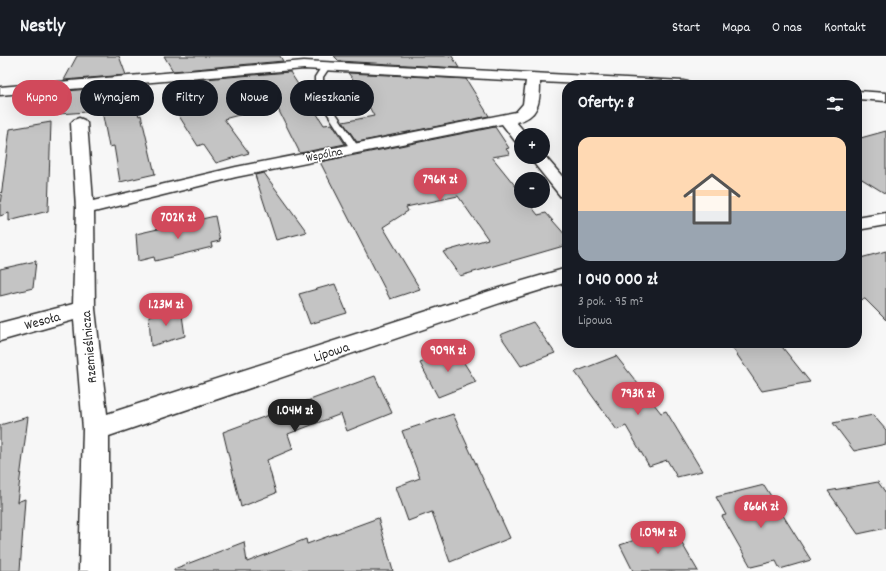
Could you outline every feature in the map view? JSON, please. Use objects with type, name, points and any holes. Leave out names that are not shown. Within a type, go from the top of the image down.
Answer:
[{"type":"street","points":[[0,92],[255,68],[327,65],[600,80]]},
{"type":"street","name":"Wspólna","points":[[85,209],[236,172],[521,116],[527,112],[530,107],[533,76]]},
{"type":"street","points":[[862,95],[886,97]]},
{"type":"street","points":[[506,119],[514,129]]},
{"type":"street","name":"Rzemieślnicza","points":[[79,123],[85,209],[84,309],[96,429],[94,571]]},
{"type":"street","points":[[543,164],[562,187]]},
{"type":"street","points":[[862,223],[886,219]]},
{"type":"street","name":"Lipowa","points":[[96,429],[507,292],[562,277]]},
{"type":"street","name":"Wesoła","points":[[0,332],[84,309]]},
{"type":"lane","points":[[327,65],[319,77],[318,94],[354,148]]},
{"type":"building","points":[[77,56],[119,56],[126,75],[64,80]]},
{"type":"building","points":[[164,56],[280,56],[283,61],[173,71]]},
{"type":"building","points":[[334,56],[452,56],[459,68],[339,61]]},
{"type":"building","points":[[290,72],[295,80],[290,80],[290,116],[318,116],[324,125],[332,124],[345,144],[300,153],[282,116],[282,80],[226,80],[226,116],[235,116],[224,119],[249,153],[216,163],[203,144],[198,146],[179,116],[218,116],[218,80],[191,80]]},
{"type":"building","points":[[348,73],[466,79],[489,116],[357,142],[343,122],[374,116],[374,80],[354,80]]},
{"type":"building","points":[[80,90],[80,113],[72,113],[72,91]]},
{"type":"building","points":[[103,116],[141,116],[155,174],[120,182],[114,146],[109,147]]},
{"type":"building","points":[[51,122],[48,211],[9,221],[9,213],[0,216],[0,204],[10,129]]},
{"type":"building","points":[[495,127],[509,148],[506,149],[510,154],[492,157],[514,184],[514,208],[532,208],[538,215],[546,213],[562,231],[562,246],[460,276],[443,252],[488,239],[458,196],[406,207],[408,211],[383,227],[420,289],[390,299],[320,162]]},
{"type":"building","points":[[886,131],[886,194],[862,179],[862,138]]},
{"type":"building","points":[[264,173],[307,232],[276,240],[255,175]]},
{"type":"building","points":[[215,216],[220,241],[211,243],[212,247],[155,261],[154,257],[138,261],[136,234]]},
{"type":"building","points":[[886,251],[886,320],[865,299],[862,299],[862,258]]},
{"type":"building","points":[[36,261],[33,288],[0,296],[0,269]]},
{"type":"building","points":[[335,284],[347,313],[310,324],[299,294]]},
{"type":"building","points":[[181,308],[185,336],[151,346],[149,316]]},
{"type":"building","points":[[533,322],[555,353],[521,366],[500,335]]},
{"type":"building","points":[[732,348],[783,348],[810,382],[762,391]]},
{"type":"building","points":[[456,350],[476,382],[438,397],[420,363]]},
{"type":"building","points":[[616,356],[661,413],[666,411],[702,471],[677,477],[667,460],[649,466],[626,426],[617,430],[575,372]]},
{"type":"building","points":[[375,376],[392,413],[347,431],[341,414],[288,434],[293,449],[267,460],[276,493],[241,507],[223,432]]},
{"type":"building","points":[[453,414],[510,538],[450,562],[432,512],[408,521],[396,487],[420,478],[402,431]]},
{"type":"building","points":[[873,415],[886,430],[886,444],[854,451],[833,423]]},
{"type":"building","points":[[28,417],[17,502],[25,499],[20,571],[0,571],[0,425]]},
{"type":"building","points":[[878,482],[886,493],[886,528],[858,534],[828,491]]},
{"type":"building","points":[[764,485],[811,560],[780,569],[776,561],[751,567],[722,516],[726,515],[716,497]]},
{"type":"building","points":[[378,518],[393,571],[174,571],[174,569],[244,542],[247,562],[306,539],[307,544]]},
{"type":"building","points":[[677,535],[698,571],[633,571],[620,545],[647,536],[652,544]]}]
